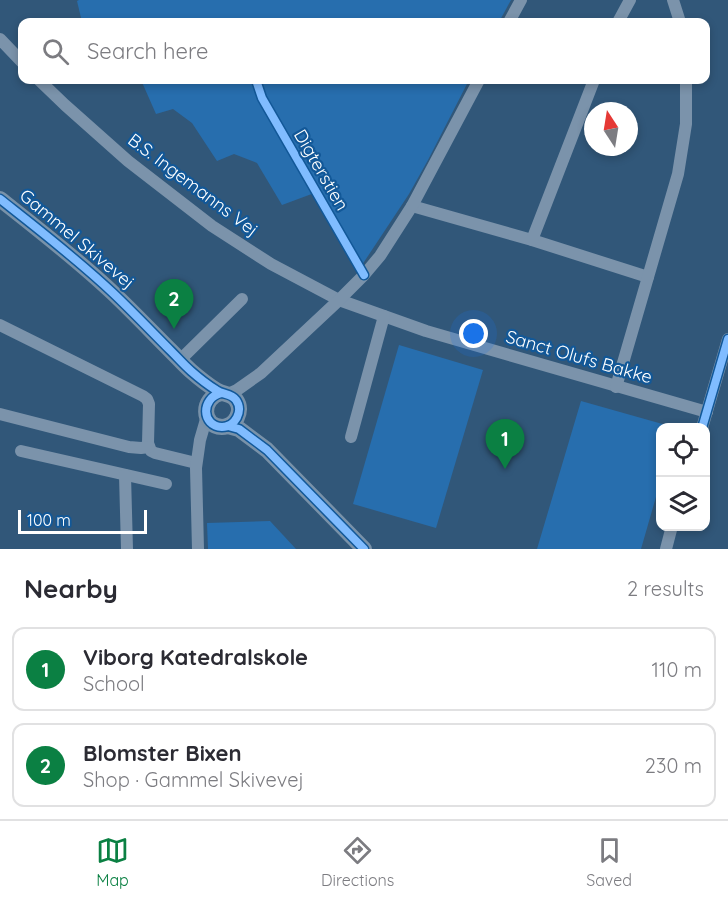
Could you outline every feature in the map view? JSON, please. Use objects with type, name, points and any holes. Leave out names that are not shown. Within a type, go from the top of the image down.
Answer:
[{"type":"main road","name":"Gammel Skivevej","points":[[0,199],[85,267],[185,365],[239,429],[267,450],[364,549]]},
{"type":"street","points":[[511,18],[521,0]]},
{"type":"street","points":[[620,18],[630,0]]},
{"type":"street","points":[[674,0],[679,18]]},
{"type":"street","points":[[0,39],[18,58]]},
{"type":"street","name":"B.S. Ingemanns Vej","points":[[43,84],[128,160],[212,226],[271,264],[339,300]]},
{"type":"street","points":[[198,549],[195,475],[200,440],[224,409],[339,300],[380,255],[412,206],[477,84]]},
{"type":"street","points":[[532,240],[592,84]]},
{"type":"street","points":[[616,387],[678,174],[686,124],[686,84]]},
{"type":"street","points":[[412,206],[532,240],[648,277]]},
{"type":"street","points":[[185,365],[242,298]]},
{"type":"street","name":"Sanct Olufs Bakke","points":[[339,300],[426,331],[707,412]]},
{"type":"street","points":[[351,437],[384,316]]},
{"type":"street","points":[[0,325],[143,396],[147,399],[150,408],[149,447],[151,451],[196,463]]},
{"type":"street","points":[[704,423],[728,339]]},
{"type":"street","points":[[0,414],[129,447],[149,447]]},
{"type":"street","points":[[21,451],[166,484]]},
{"type":"street","points":[[125,476],[128,549]]},
{"type":"street","points":[[666,549],[671,531]]},
{"type":"shaded area","points":[[511,0],[501,18],[81,18],[77,1]]},
{"type":"shaded area","points":[[143,84],[467,84],[409,194],[360,268],[317,192],[282,205],[257,163],[234,154],[217,161],[192,123],[173,109],[156,114]]},
{"type":"shaded area","points":[[399,345],[483,370],[436,528],[353,504]]},
{"type":"shaded area","points":[[581,401],[659,423],[656,423],[656,497],[641,549],[537,549]]},
{"type":"shaded area","points":[[270,521],[296,549],[208,549],[207,523]]},
{"type":"cycle path","name":"Digterstien","points":[[257,84],[262,98],[364,275]]},
{"type":"cycle path","points":[[0,199],[99,280],[194,374],[216,390],[236,400],[239,409],[237,418],[231,424],[222,427],[210,422],[206,412],[210,400],[221,393]]},
{"type":"cycle path","points":[[703,423],[728,339]]},
{"type":"cycle path","points":[[228,426],[239,429],[267,450],[364,549]]},
{"type":"place","name":"Blomster Bixen","points":[[174,329]]},
{"type":"place","name":"Viborg Katedralskole","points":[[505,469]]}]
